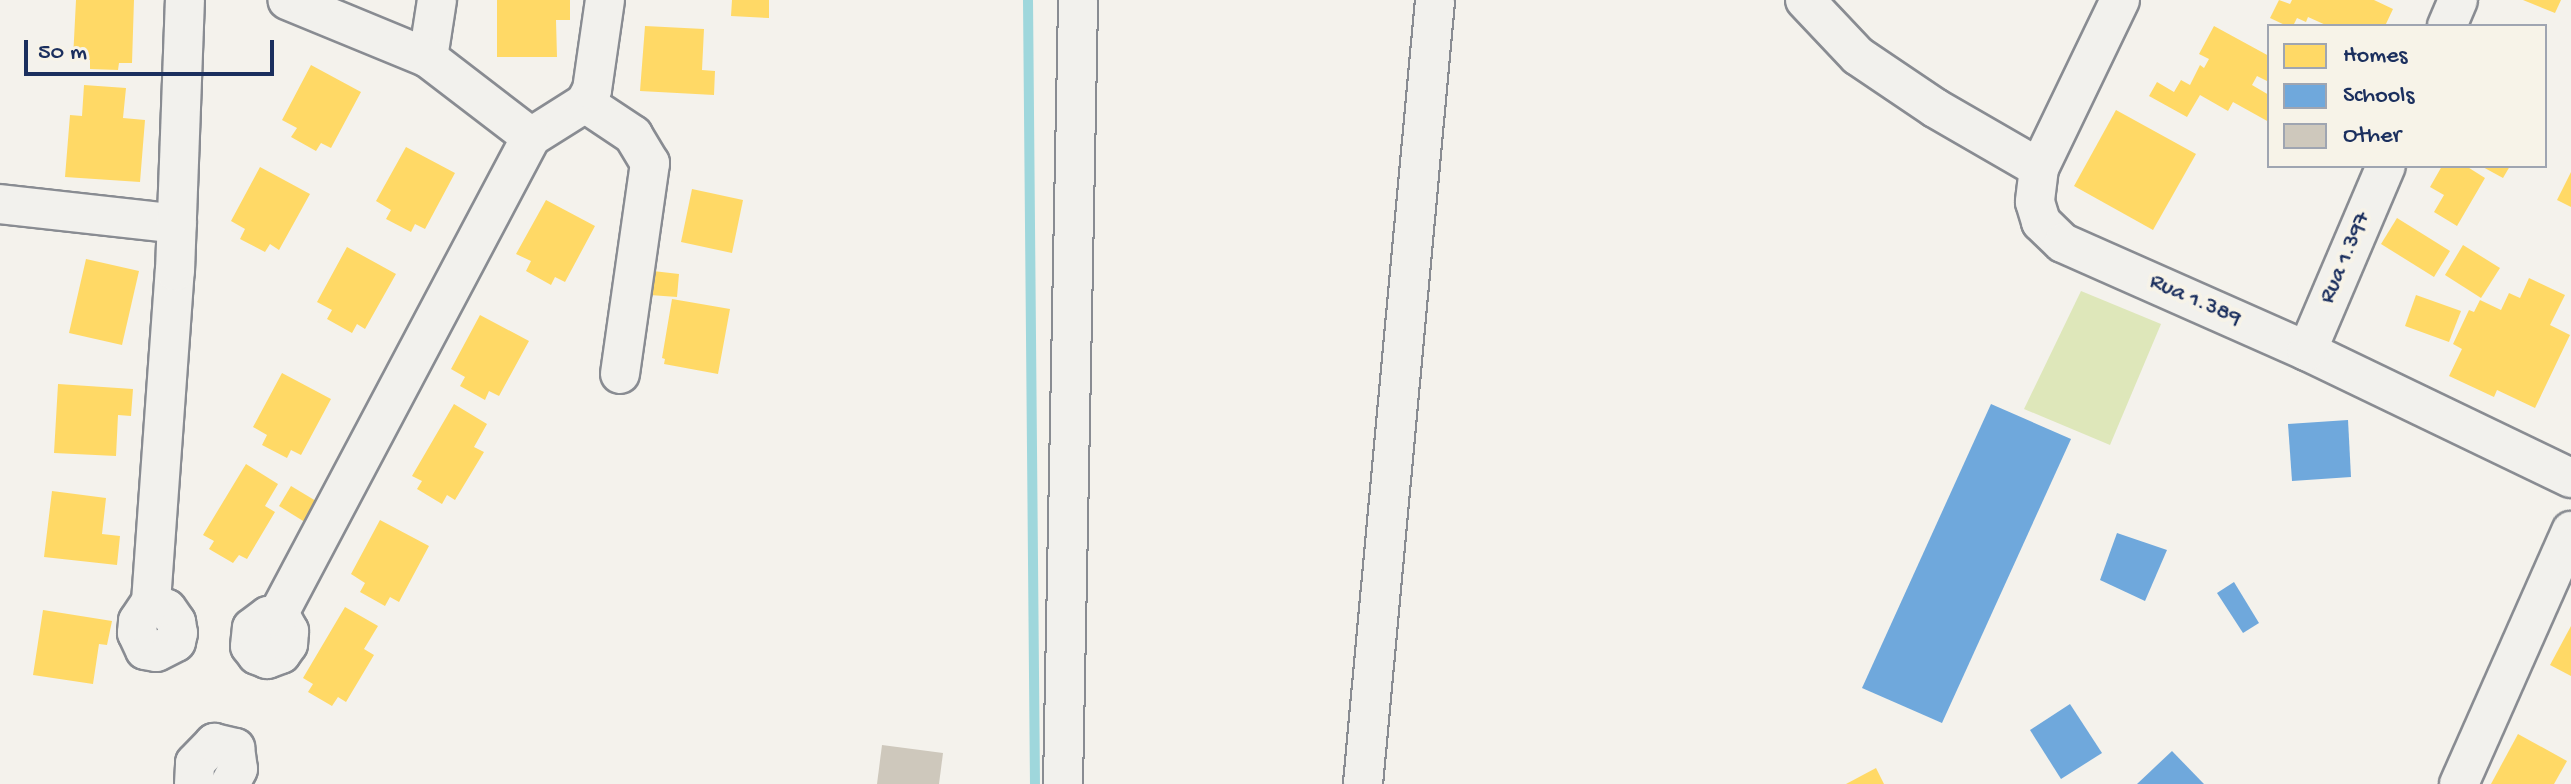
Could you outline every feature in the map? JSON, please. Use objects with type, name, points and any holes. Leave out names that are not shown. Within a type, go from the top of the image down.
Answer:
[{"type":"street","points":[[151,602],[177,224],[185,0]]},
{"type":"street","points":[[287,0],[428,58],[531,137]]},
{"type":"street","points":[[428,58],[437,0]]},
{"type":"street","points":[[279,613],[531,137],[585,103],[596,73],[605,0]]},
{"type":"street","points":[[1063,784],[1078,0]]},
{"type":"street","points":[[1363,784],[1435,0]]},
{"type":"street","points":[[1805,0],[1858,56],[1935,108],[2039,168]]},
{"type":"street","name":"Rua 1.389","points":[[2120,0],[2039,168],[2035,202],[2041,222],[2063,243],[2307,351],[2571,478]]},
{"type":"street","points":[[2448,24],[2458,0]]},
{"type":"street","points":[[585,103],[633,135],[650,163],[620,374]]},
{"type":"street","name":"Rua 1.397","points":[[2307,351],[2385,168]]},
{"type":"street","points":[[0,204],[177,224]]},
{"type":"street","points":[[2459,784],[2571,531]]},
{"type":"street","points":[[194,784],[195,763],[214,743],[235,748],[238,769],[230,784]]},
{"type":"green space","points":[[2081,291],[2161,324],[2110,445],[2024,409]]},
{"type":"building: Homes","points":[[76,0],[134,0],[132,63],[119,63],[118,70],[90,69],[90,60],[73,59]]},
{"type":"building: Homes","points":[[497,0],[570,0],[570,20],[556,20],[557,57],[497,57]]},
{"type":"building: Homes","points":[[732,0],[769,0],[769,18],[731,16]]},
{"type":"building: Homes","points":[[2279,0],[2290,4],[2292,0],[2374,0],[2393,9],[2386,24],[2324,24],[2308,17],[2306,22],[2297,18],[2294,24],[2283,24],[2270,18]]},
{"type":"building: Homes","points":[[2523,0],[2561,0],[2555,13]]},
{"type":"building: Homes","points":[[645,26],[704,29],[702,70],[715,71],[714,95],[640,91]]},
{"type":"building: Homes","points":[[2214,26],[2267,55],[2267,81],[2257,76],[2252,85],[2267,94],[2267,121],[2233,102],[2228,111],[2200,95],[2187,117],[2149,96],[2157,82],[2174,92],[2181,80],[2190,85],[2200,65],[2204,68],[2209,59],[2199,54]]},
{"type":"building: Homes","points":[[311,65],[361,92],[331,148],[321,143],[316,151],[291,137],[297,128],[282,120]]},
{"type":"building: Homes","points":[[84,85],[126,88],[123,118],[145,120],[140,182],[65,177],[70,115],[82,116]]},
{"type":"building: Homes","points":[[2116,110],[2196,154],[2153,230],[2074,186]]},
{"type":"building: Homes","points":[[406,147],[455,173],[425,229],[415,224],[411,232],[386,219],[391,210],[376,201]]},
{"type":"building: Homes","points":[[260,167],[310,194],[279,250],[270,244],[265,252],[240,239],[245,229],[231,221]]},
{"type":"building: Homes","points":[[2441,168],[2469,168],[2485,178],[2457,226],[2434,212],[2444,195],[2430,187]]},
{"type":"building: Homes","points":[[2485,168],[2509,168],[2503,178]]},
{"type":"building: Homes","points":[[2571,172],[2571,207],[2557,200]]},
{"type":"building: Homes","points":[[692,189],[743,200],[732,253],[681,242]]},
{"type":"building: Homes","points":[[546,200],[595,226],[565,282],[555,277],[551,285],[526,271],[531,261],[516,254]]},
{"type":"building: Homes","points":[[2397,218],[2450,251],[2434,277],[2381,244]]},
{"type":"building: Homes","points":[[2463,245],[2500,268],[2481,298],[2445,275]]},
{"type":"building: Homes","points":[[347,247],[396,274],[365,329],[357,324],[352,333],[327,319],[332,310],[317,302]]},
{"type":"building: Homes","points":[[86,259],[139,271],[122,345],[69,333]]},
{"type":"building: Homes","points":[[653,271],[679,274],[677,297],[650,295]]},
{"type":"building: Homes","points":[[2529,278],[2565,295],[2550,325],[2570,335],[2535,408],[2497,390],[2494,397],[2449,376],[2462,349],[2453,344],[2469,310],[2474,312],[2480,300],[2501,310],[2509,293],[2520,298]]},
{"type":"building: Homes","points":[[2416,295],[2461,311],[2449,342],[2405,326]]},
{"type":"building: Homes","points":[[672,299],[730,309],[718,374],[664,364],[665,359],[662,358]]},
{"type":"building: Homes","points":[[480,315],[529,341],[499,396],[489,391],[485,400],[460,386],[465,377],[451,369]]},
{"type":"building: Homes","points":[[282,373],[331,399],[301,455],[291,450],[287,458],[262,445],[267,435],[253,427]]},
{"type":"building: Homes","points":[[58,384],[133,389],[131,416],[118,415],[116,456],[54,453]]},
{"type":"building: Homes","points":[[454,404],[487,424],[474,447],[484,452],[455,500],[447,495],[442,504],[417,489],[422,481],[412,476]]},
{"type":"building: Homes","points":[[246,464],[278,484],[265,506],[275,512],[247,559],[239,555],[233,563],[209,549],[214,541],[203,535]]},
{"type":"building: Homes","points":[[291,486],[321,504],[308,524],[279,506]]},
{"type":"building: Homes","points":[[52,491],[106,498],[102,534],[120,536],[117,565],[44,557]]},
{"type":"building: Homes","points":[[380,520],[429,546],[399,602],[390,597],[385,606],[360,592],[365,583],[351,574]]},
{"type":"building: Homes","points":[[345,607],[378,626],[364,649],[374,655],[346,702],[338,697],[332,706],[308,692],[313,684],[303,678]]},
{"type":"building: Homes","points":[[43,610],[112,621],[107,645],[99,644],[93,684],[33,675]]},
{"type":"building: Homes","points":[[2571,626],[2571,676],[2550,665]]},
{"type":"building: Homes","points":[[2518,734],[2567,761],[2554,784],[2491,784]]},
{"type":"building: Homes","points":[[1876,768],[1884,784],[1846,784]]},
{"type":"building: Schools","points":[[1991,404],[2071,439],[1942,723],[1862,688]]},
{"type":"building: Schools","points":[[2348,420],[2351,477],[2292,481],[2288,424]]},
{"type":"building: Schools","points":[[2117,533],[2167,550],[2145,601],[2100,580]]},
{"type":"building: Schools","points":[[2234,582],[2259,623],[2243,633],[2217,593]]},
{"type":"building: Schools","points":[[2070,704],[2102,753],[2061,779],[2030,730]]},
{"type":"building: Schools","points":[[2172,751],[2204,784],[2137,784]]},
{"type":"building: Other","points":[[882,745],[943,753],[939,784],[877,784]]},
{"type":"waterway","points":[[1028,0],[1035,784]]}]
